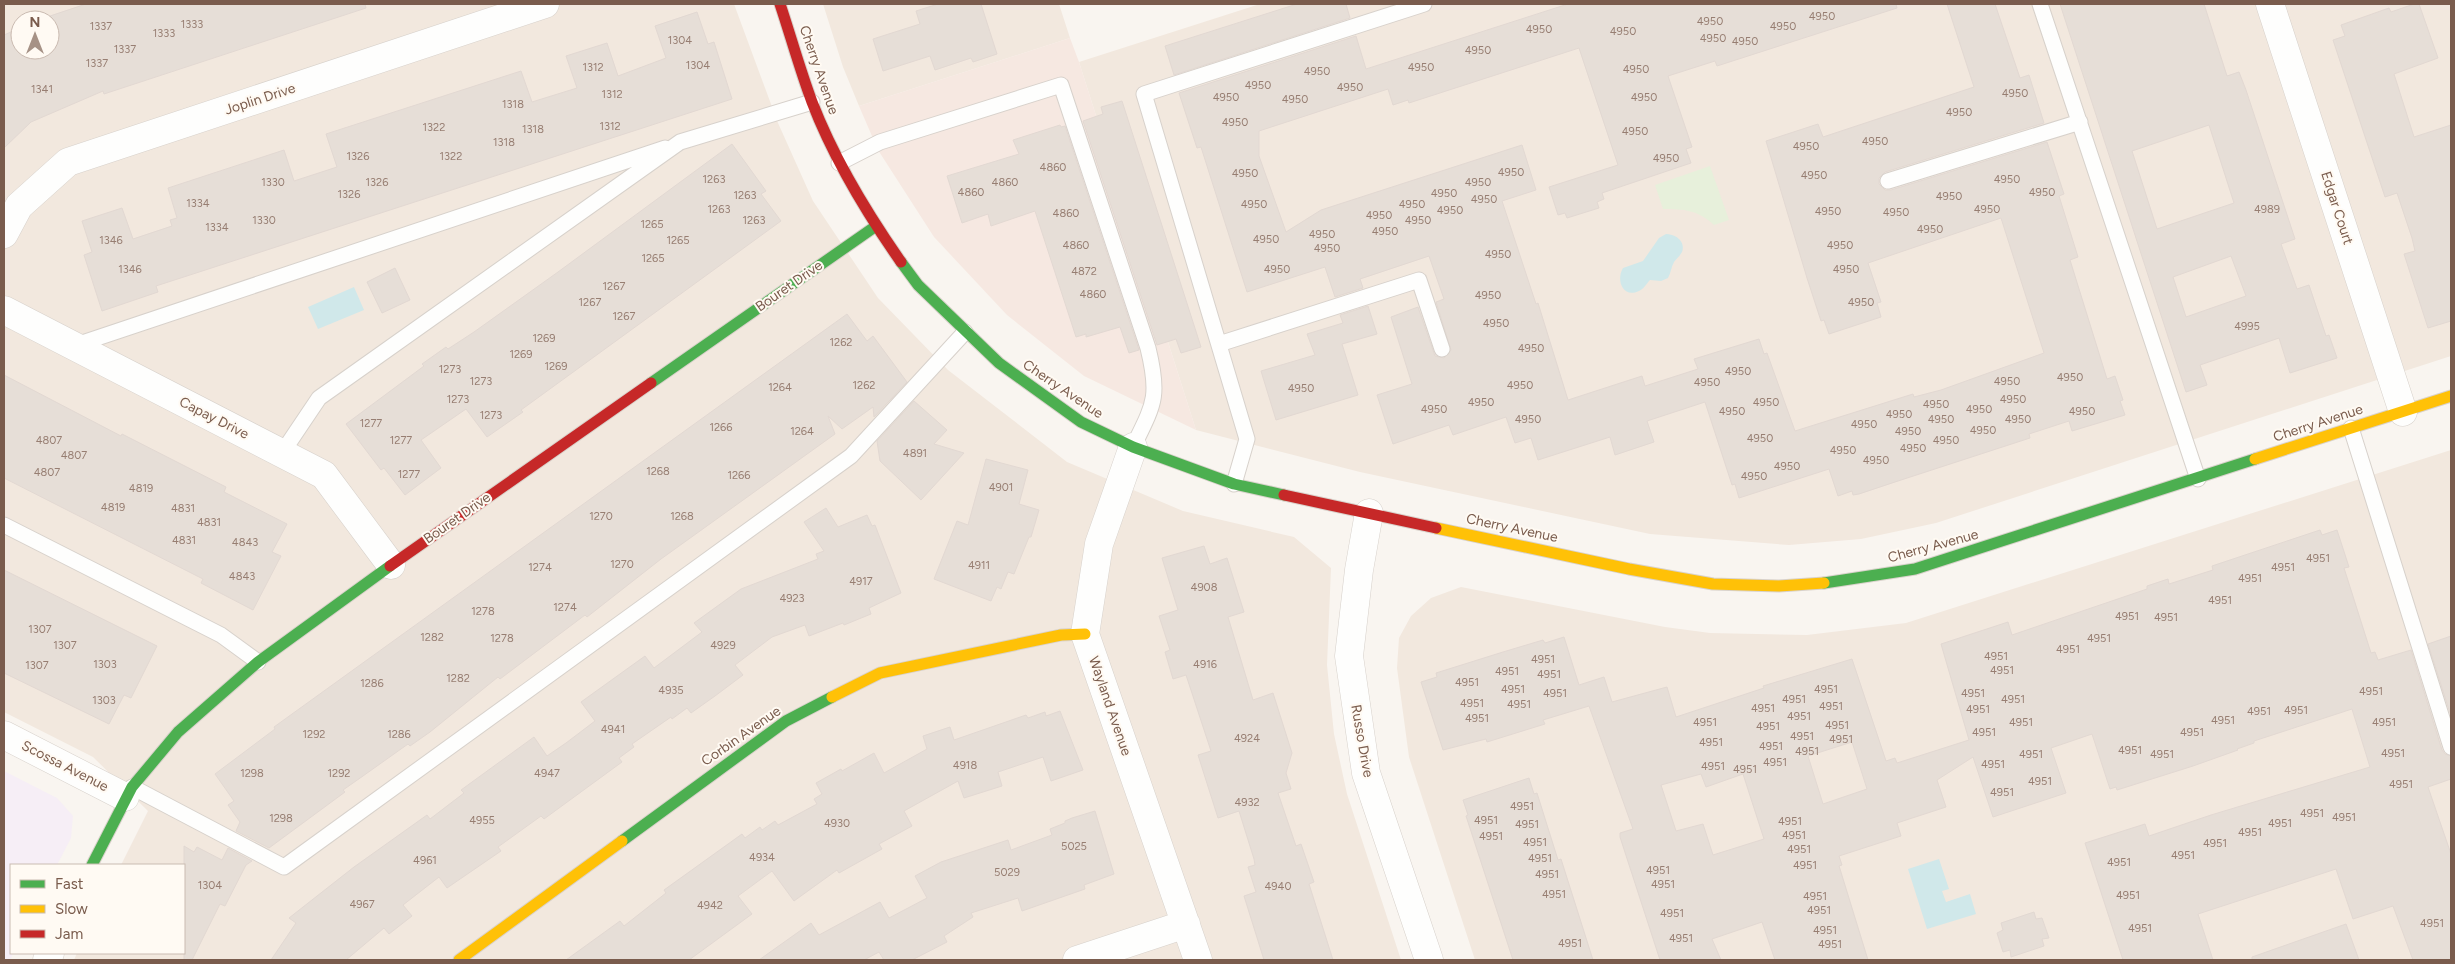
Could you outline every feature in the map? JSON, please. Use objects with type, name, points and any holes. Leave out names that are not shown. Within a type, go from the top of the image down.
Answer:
[{"type":"street","name":"Joplin Drive","points":[[4,234],[19,206],[68,162],[545,4]]},
{"type":"street","name":"Cherry Avenue","points":[[780,4],[812,102],[839,163],[876,226],[918,285],[999,363],[1081,422],[1133,447],[1234,484],[1629,569],[1712,584],[1779,586],[1844,581],[1915,569],[2451,396]]},
{"type":"street","name":"Edgar Court","points":[[2270,4],[2403,412]]},
{"type":"street","name":"Bouret Drive","points":[[92,864],[128,792],[178,732],[258,662],[391,565],[876,226]]},
{"type":"street","name":"Capay Drive","points":[[4,310],[324,474],[391,565]]},
{"type":"street","name":"Wayland Avenue","points":[[1133,447],[1099,544],[1085,634],[1198,960]]},
{"type":"street","name":"Russo Drive","points":[[1369,513],[1359,570],[1349,656],[1366,773],[1428,960]]},
{"type":"street","name":"Corbin Avenue","points":[[459,960],[786,721],[880,673],[1061,635],[1085,634]]},
{"type":"street","name":"Scossa Avenue","points":[[4,735],[128,792]]},
{"type":"street","points":[[1077,960],[1186,924]]},
{"type":"lane","points":[[1234,484],[1247,439],[1144,94],[1424,4]]},
{"type":"lane","points":[[2040,4],[2198,479]]},
{"type":"lane","points":[[839,163],[880,142],[1061,85],[1154,371],[1153,404],[1133,447]]},
{"type":"lane","points":[[73,346],[680,142],[812,102]]},
{"type":"lane","points":[[1888,181],[2080,122]]},
{"type":"lane","points":[[282,453],[319,398],[680,142]]},
{"type":"lane","points":[[1219,344],[1419,280],[1442,349]]},
{"type":"lane","points":[[128,792],[284,867],[851,456],[965,332]]},
{"type":"lane","points":[[2351,428],[2451,747]]},
{"type":"lane","points":[[4,525],[221,635],[258,662]]},
{"type":"shaded area","points":[[4,4],[734,4],[778,123],[813,201],[878,298],[948,370],[1067,462],[1183,511],[1294,537],[1331,568],[1327,665],[1334,734],[1347,794],[1401,960],[74,960],[77,954],[185,954],[185,864],[122,864],[148,811],[93,757],[4,712]]},
{"type":"shaded area","points":[[823,4],[1059,4],[1070,38],[859,106],[843,67]]},
{"type":"shaded area","points":[[1260,4],[2451,4],[2451,356],[1936,523],[1861,539],[1789,545],[1650,534],[1360,472],[1196,430],[1079,62]]},
{"type":"shaded area","points":[[1070,38],[1196,430],[1084,376],[1007,315],[934,237],[878,150],[859,106]]},
{"type":"shaded area","points":[[2451,450],[2451,960],[1475,960],[1409,757],[1397,668],[1399,638],[1411,616],[1431,598],[1461,587],[1665,627],[1710,633],[1807,635],[1906,623]]},
{"type":"shaded area","points":[[4,771],[57,798],[73,816],[71,838],[58,864],[10,864],[10,954],[13,954],[10,960],[4,960]]},
{"type":"green space","points":[[1710,166],[1729,220],[1714,225],[1702,216],[1690,211],[1663,209],[1655,185]]},
{"type":"water","points":[[1666,234],[1673,235],[1679,239],[1683,248],[1673,264],[1668,278],[1661,281],[1650,280],[1642,289],[1633,293],[1625,290],[1622,287],[1620,277],[1623,268],[1643,261],[1659,238]]},
{"type":"water","points":[[354,287],[364,310],[318,329],[308,307]]},
{"type":"water","points":[[1939,859],[1949,889],[1942,891],[1946,902],[1970,894],[1976,914],[1927,929],[1908,869]]},
{"type":"building","points":[[86,4],[365,4],[366,8],[104,94],[103,91],[31,122],[4,148],[4,35],[10,32],[10,60],[60,60],[60,13]]},
{"type":"building","points":[[938,4],[981,4],[997,54],[973,62],[971,58],[935,70],[930,56],[883,71],[873,39],[920,24],[916,11]]},
{"type":"building","points":[[1297,4],[1346,4],[1350,18],[1174,75],[1165,46]]},
{"type":"building","points":[[1568,4],[1896,4],[1897,8],[1717,66],[1715,61],[1668,76],[1692,147],[1686,149],[1691,163],[1602,193],[1604,199],[1597,202],[1599,208],[1567,218],[1565,213],[1558,215],[1549,187],[1618,165],[1579,48],[1409,103],[1408,100],[1393,105],[1388,89],[1259,131],[1259,156],[1286,232],[1321,210],[1522,145],[1536,190],[1502,201],[1536,304],[1538,303],[1568,400],[1642,376],[1645,386],[1698,369],[1694,359],[1759,339],[1764,354],[1767,353],[1795,431],[1913,394],[1914,397],[1941,390],[2044,353],[2001,218],[1868,263],[1881,302],[1877,303],[1881,317],[1829,334],[1824,320],[1821,321],[1766,141],[1818,124],[1823,137],[1974,87],[1947,4],[1995,4],[2020,78],[2029,75],[2044,123],[1885,172],[1879,178],[1879,184],[1885,190],[1891,190],[2047,142],[2064,194],[2059,196],[2078,257],[2070,260],[2107,379],[2115,376],[2123,400],[2120,401],[2125,415],[2072,431],[2069,421],[2029,434],[2030,438],[1859,494],[1853,495],[1852,491],[1838,496],[1829,469],[1739,498],[1735,484],[1732,485],[1705,402],[1647,421],[1654,442],[1615,455],[1610,437],[1538,460],[1531,438],[1515,443],[1506,417],[1453,435],[1449,425],[1393,444],[1377,395],[1412,384],[1391,317],[1418,307],[1435,356],[1444,358],[1451,350],[1436,302],[1444,299],[1429,256],[1360,279],[1363,288],[1335,297],[1325,267],[1247,292],[1201,147],[1197,148],[1179,93],[1356,36],[1366,69]]},
{"type":"building","points":[[2060,4],[2204,4],[2227,76],[2239,72],[2246,90],[2295,239],[2281,244],[2297,289],[2309,285],[2326,336],[2329,335],[2337,358],[2290,373],[2279,338],[2200,365],[2207,385],[2186,392]],"holes":[[[2209,125],[2234,203],[2157,229],[2132,151]],[[2231,256],[2246,296],[2186,317],[2173,277]]]},
{"type":"building","points":[[2419,4],[2438,58],[2394,74],[2414,137],[2451,125],[2451,321],[2428,328],[2404,254],[2415,251],[2412,238],[2397,193],[2385,197],[2333,40],[2345,36],[2341,25],[2389,8],[2391,12]]},
{"type":"building","points":[[697,12],[708,44],[714,42],[732,99],[156,286],[158,292],[102,311],[84,255],[92,252],[82,221],[122,208],[133,239],[172,226],[170,220],[177,218],[168,188],[284,150],[294,181],[337,167],[326,134],[521,71],[532,102],[577,88],[566,56],[607,43],[618,76],[666,58],[655,26]]},
{"type":"building","points":[[1122,101],[1201,347],[1181,353],[1176,339],[1157,345],[1083,121],[1103,114],[1101,107]]},
{"type":"building","points":[[1060,125],[1061,127],[1065,126],[1139,350],[1129,353],[1120,327],[1086,337],[1086,334],[1076,337],[1035,211],[991,226],[988,214],[962,223],[947,176],[1019,154],[1013,140]]},
{"type":"building","points":[[732,144],[766,191],[761,194],[781,221],[521,410],[523,412],[487,437],[466,409],[421,440],[441,468],[405,495],[384,468],[381,470],[346,424],[424,366],[422,364],[446,347],[448,349],[474,332]]},
{"type":"building","points":[[395,268],[410,300],[382,313],[367,282]]},
{"type":"building","points":[[1368,306],[1377,334],[1342,344],[1358,395],[1276,420],[1261,371],[1315,355],[1307,334],[1343,323],[1340,315]]},
{"type":"building","points":[[847,314],[867,341],[873,336],[907,382],[874,417],[873,407],[842,429],[828,416],[835,434],[661,559],[587,617],[585,615],[500,679],[498,677],[430,732],[410,746],[408,744],[343,790],[345,792],[269,848],[236,831],[240,822],[228,805],[234,801],[215,774],[275,729],[274,727]]},
{"type":"building","points":[[4,375],[121,436],[122,434],[226,487],[224,492],[287,524],[272,552],[281,556],[253,610],[201,583],[203,579],[4,478]]},
{"type":"building","points":[[914,401],[947,430],[934,444],[964,453],[921,500],[880,461],[877,441]]},
{"type":"building","points":[[986,459],[1028,470],[1019,504],[1039,510],[1031,537],[1029,537],[1014,574],[1008,572],[1001,589],[997,587],[991,601],[934,579],[957,521],[968,525]]},
{"type":"building","points":[[826,508],[838,527],[867,515],[872,526],[875,525],[901,593],[869,608],[871,614],[844,625],[843,623],[809,636],[805,625],[772,637],[735,665],[743,675],[691,713],[687,708],[632,744],[634,747],[619,758],[622,762],[544,819],[541,816],[498,847],[501,851],[447,888],[439,877],[403,905],[412,916],[389,934],[384,928],[346,960],[271,960],[296,923],[289,918],[354,867],[427,815],[430,819],[464,793],[461,790],[534,737],[547,756],[566,743],[595,721],[581,702],[645,656],[654,668],[702,632],[694,623],[741,589],[818,559],[816,554],[824,551],[804,522]]},
{"type":"building","points":[[2320,530],[2322,535],[2337,530],[2349,567],[2344,568],[2371,653],[2375,652],[2378,660],[2411,650],[2442,750],[2445,754],[2451,756],[2451,779],[2428,787],[2451,854],[2451,960],[2413,960],[2393,906],[2353,919],[2336,869],[2198,914],[2213,960],[2123,960],[2085,843],[2145,824],[2149,836],[2211,815],[2370,767],[2352,709],[2254,741],[2254,743],[2238,750],[2193,766],[2117,790],[2116,787],[2110,789],[2092,734],[2051,748],[2066,793],[1993,817],[1973,757],[1937,780],[1946,807],[1897,823],[1901,836],[1839,856],[1842,865],[1839,866],[1868,960],[1775,960],[1762,922],[1712,939],[1721,960],[1660,960],[1620,837],[1620,833],[1633,829],[1589,706],[1543,720],[1545,724],[1487,742],[1486,739],[1443,750],[1421,682],[1437,677],[1436,673],[1543,640],[1545,643],[1564,637],[1579,685],[1604,677],[1612,702],[1667,687],[1676,717],[1764,688],[1763,686],[1852,659],[1886,761],[1895,758],[1897,763],[1969,740],[1941,644],[2008,622],[2012,635],[2147,589],[2147,586],[2168,579],[2169,584],[2213,570],[2212,566]],"holes":[[[1852,742],[1867,789],[1823,804],[1808,756]],[[1701,774],[1706,787],[1743,774],[1764,839],[1713,855],[1703,824],[1676,831],[1661,785]]]},
{"type":"building","points":[[1204,546],[1210,564],[1227,558],[1244,612],[1228,617],[1253,700],[1273,693],[1292,753],[1286,773],[1291,789],[1278,793],[1296,846],[1301,844],[1314,882],[1309,884],[1333,960],[1264,960],[1244,896],[1256,892],[1248,867],[1255,865],[1239,811],[1218,818],[1198,755],[1211,751],[1186,675],[1173,679],[1165,652],[1170,650],[1159,616],[1178,610],[1162,558]]},
{"type":"building","points":[[4,570],[157,646],[131,698],[124,695],[109,724],[4,673]]},
{"type":"building","points":[[2451,636],[2451,716],[2428,644]]},
{"type":"building","points":[[1060,711],[1083,770],[1051,781],[1043,757],[998,772],[1002,786],[964,798],[958,781],[904,811],[912,826],[879,844],[882,849],[839,873],[837,870],[794,901],[772,871],[738,896],[752,914],[689,960],[566,960],[620,921],[624,926],[666,893],[664,890],[742,834],[745,838],[760,827],[762,830],[775,821],[778,825],[817,804],[814,799],[822,794],[816,783],[841,769],[842,771],[874,753],[884,773],[927,749],[923,736],[950,727],[954,740],[1026,715],[1028,718],[1045,712],[1046,716]]},
{"type":"building","points":[[1529,778],[1534,794],[1537,793],[1558,860],[1561,859],[1593,960],[1513,960],[1466,816],[1468,815],[1463,800]]},
{"type":"building","points":[[1095,811],[1114,874],[1084,885],[1085,889],[1022,911],[1018,898],[971,913],[973,917],[944,936],[947,942],[912,960],[884,960],[879,952],[864,960],[759,960],[811,923],[819,935],[880,902],[889,918],[927,898],[915,876],[941,862],[1008,840],[1011,850],[1052,835],[1050,829],[1072,818]]},
{"type":"building","points":[[184,846],[194,852],[197,847],[222,860],[228,848],[252,861],[246,865],[225,906],[220,904],[192,960],[184,960]]},
{"type":"building","points":[[2034,912],[2036,919],[2042,918],[2049,938],[2042,939],[2044,946],[2011,957],[2010,950],[2003,952],[1997,933],[2003,930],[2001,923]]},
{"type":"building","points":[[2346,924],[2359,960],[2252,960],[2252,957]]},
{"type":"traffic: fast","points":[[651,383],[876,226]]},
{"type":"traffic: fast","points":[[901,262],[918,285],[999,363],[1081,422],[1133,447],[1234,484],[1284,495]]},
{"type":"traffic: fast","points":[[1824,583],[1915,569],[2255,459]]},
{"type":"traffic: fast","points":[[93,864],[132,787],[178,732],[258,662],[390,566]]},
{"type":"traffic: fast","points":[[622,841],[786,721],[832,697]]},
{"type":"traffic: slow","points":[[2255,459],[2451,396]]},
{"type":"traffic: slow","points":[[1436,528],[1629,569],[1713,584],[1779,586],[1824,583]]},
{"type":"traffic: slow","points":[[832,697],[880,673],[1061,635],[1085,634]]},
{"type":"traffic: slow","points":[[459,960],[622,841]]},
{"type":"traffic: jam","points":[[780,4],[808,90],[830,144],[875,224],[901,262]]},
{"type":"traffic: jam","points":[[390,566],[651,383]]},
{"type":"traffic: jam","points":[[1284,495],[1436,528]]}]
